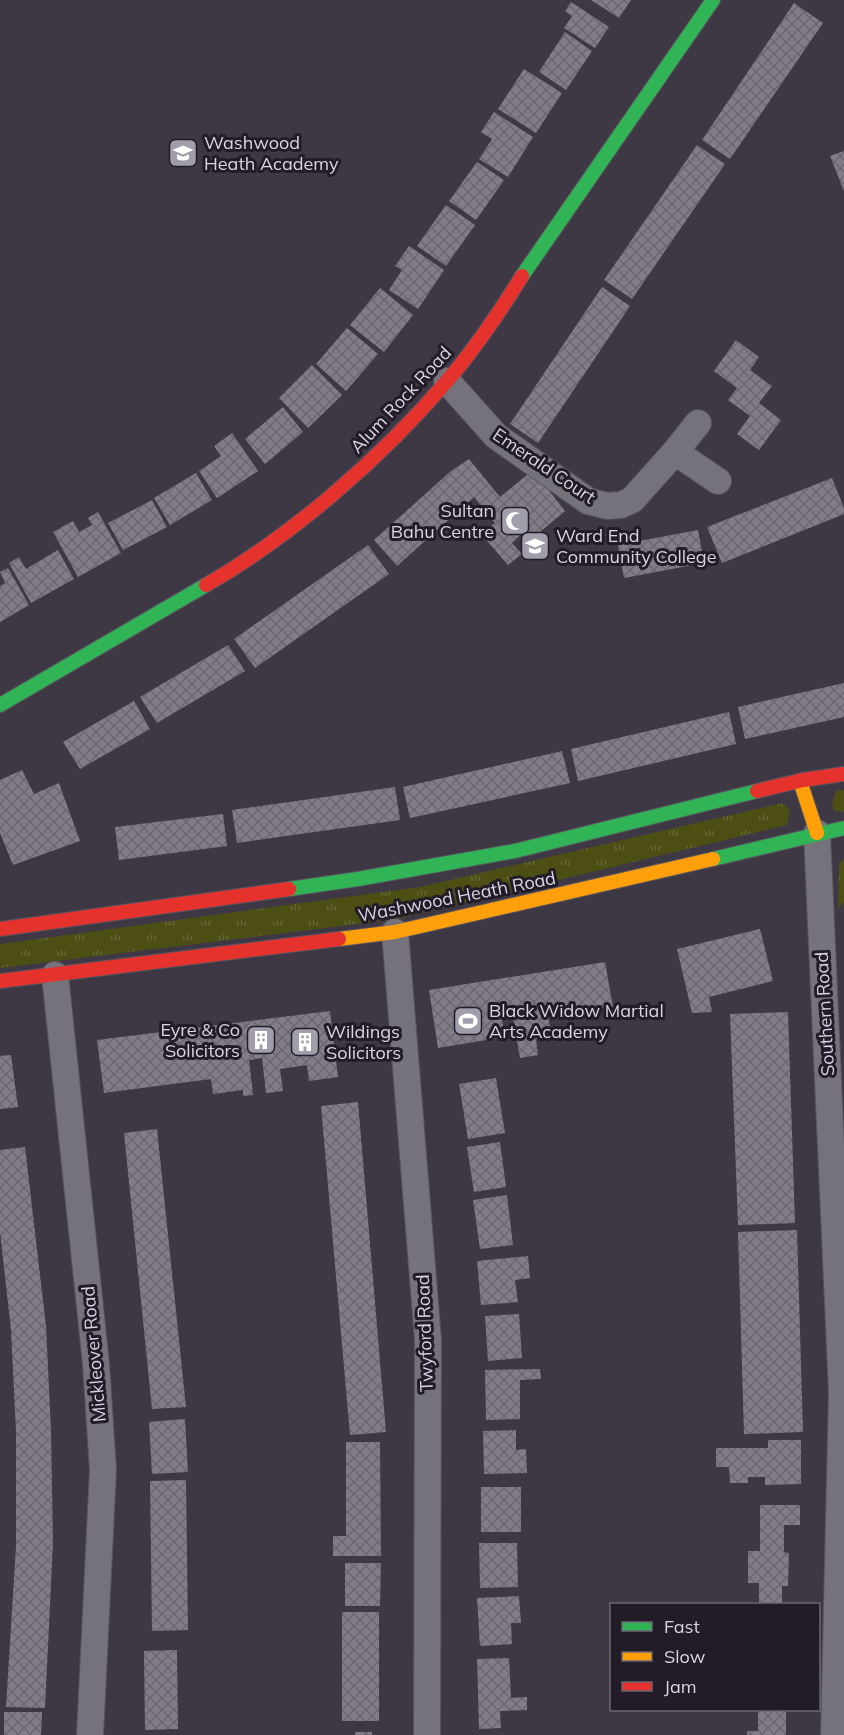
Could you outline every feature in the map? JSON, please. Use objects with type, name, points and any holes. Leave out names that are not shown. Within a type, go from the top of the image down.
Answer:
[{"type":"main road","name":"Alum Rock Road","points":[[0,705],[217,579],[289,530],[372,459],[447,381],[494,320],[534,257],[712,0]]},
{"type":"main road","name":"Washwood Heath Road","points":[[0,929],[358,879],[515,851],[800,781],[844,774]]},
{"type":"main road","points":[[800,781],[817,834]]},
{"type":"main road","name":"Washwood Heath Road","points":[[0,981],[395,932],[844,828]]},
{"type":"street","name":"Emerald Court","points":[[447,381],[496,436],[588,501],[606,506],[621,505],[632,500],[698,423]]},
{"type":"street","points":[[675,452],[718,481]]},
{"type":"street","name":"Southern Road","points":[[817,834],[842,1393],[834,1735]]},
{"type":"street","name":"Twyford Road","points":[[395,932],[428,1340],[427,1735]]},
{"type":"street","name":"Mickleover Road","points":[[56,975],[96,1364],[103,1470],[90,1735]]},
{"type":"green space","points":[[844,790],[844,812],[834,811],[832,803],[836,791]]},
{"type":"green space","points":[[782,803],[790,810],[787,825],[397,919],[0,968],[0,944],[420,887]]},
{"type":"green space","points":[[844,859],[844,902],[838,908],[839,864]]},
{"type":"building","points":[[591,0],[631,0],[619,18]]},
{"type":"building","points":[[571,2],[609,27],[595,48],[564,28],[572,16],[565,11]]},
{"type":"building","points":[[794,3],[823,23],[730,159],[702,140]]},
{"type":"building","points":[[565,32],[592,51],[566,90],[539,72]]},
{"type":"building","points":[[524,69],[562,93],[536,133],[498,109]]},
{"type":"building","points":[[494,112],[533,137],[508,177],[479,159],[492,139],[481,132]]},
{"type":"building","points":[[697,145],[725,164],[632,299],[604,280]]},
{"type":"building","points":[[844,151],[844,191],[830,156]]},
{"type":"building","points":[[477,162],[504,180],[476,220],[449,201]]},
{"type":"building","points":[[446,205],[475,225],[446,266],[417,246]]},
{"type":"building","points":[[409,246],[444,270],[418,309],[389,290],[402,270],[395,266]]},
{"type":"building","points":[[602,287],[630,306],[538,443],[510,424]]},
{"type":"building","points":[[380,288],[413,315],[384,352],[350,325]]},
{"type":"building","points":[[347,328],[378,354],[346,391],[316,364]]},
{"type":"building","points":[[736,340],[759,357],[750,370],[772,386],[759,403],[781,420],[759,450],[737,434],[750,416],[728,400],[737,388],[714,371]]},
{"type":"building","points":[[312,365],[342,395],[308,428],[279,398]]},
{"type":"building","points":[[283,407],[303,432],[265,464],[245,439]]},
{"type":"building","points":[[232,433],[258,471],[217,498],[199,471],[221,456],[214,446]]},
{"type":"building","points":[[469,459],[500,497],[533,470],[565,511],[534,537],[526,530],[512,543],[522,554],[508,565],[481,534],[495,523],[474,497],[397,566],[374,540],[451,471]]},
{"type":"building","points":[[196,473],[212,500],[170,525],[154,498]]},
{"type":"building","points":[[832,478],[844,508],[844,514],[722,563],[707,527]]},
{"type":"building","points":[[152,500],[167,527],[123,550],[108,523]]},
{"type":"building","points":[[98,512],[121,553],[78,577],[53,532],[73,521],[79,532],[92,525],[88,518]]},
{"type":"building","points":[[698,530],[704,563],[624,578],[618,545]]},
{"type":"building","points":[[368,545],[389,574],[255,668],[234,639]]},
{"type":"building","points":[[58,550],[74,579],[31,603],[9,563],[19,557],[26,569]]},
{"type":"building","points":[[8,568],[29,605],[0,622],[0,586],[5,583],[0,572]]},
{"type":"building","points":[[228,645],[245,671],[157,723],[140,697]]},
{"type":"building","points":[[844,683],[844,717],[745,739],[738,707]]},
{"type":"building","points":[[134,701],[150,729],[80,769],[63,742]]},
{"type":"building","points":[[729,712],[736,744],[578,781],[571,749]]},
{"type":"building","points":[[562,751],[570,783],[410,818],[403,787]]},
{"type":"building","points":[[22,770],[34,794],[59,783],[80,841],[13,865],[0,833],[0,780]]},
{"type":"building","points":[[395,787],[400,820],[237,843],[232,810]]},
{"type":"building","points":[[223,814],[227,846],[119,860],[115,827]]},
{"type":"building","points":[[760,929],[773,981],[709,997],[712,1012],[692,1013],[677,949]]},
{"type":"building","points":[[605,962],[613,1007],[599,1009],[600,1014],[567,1020],[565,1008],[547,1011],[552,1037],[536,1039],[538,1055],[520,1058],[513,1018],[502,1019],[505,1037],[438,1048],[429,990]]},
{"type":"building","points":[[330,1011],[338,1077],[309,1081],[307,1065],[280,1069],[283,1091],[266,1093],[262,1058],[249,1060],[253,1095],[243,1096],[243,1090],[213,1094],[211,1079],[104,1093],[97,1040]]},
{"type":"building","points":[[788,1012],[795,1223],[738,1225],[730,1014]]},
{"type":"building","points":[[11,1055],[18,1107],[0,1109],[0,1056]]},
{"type":"building","points":[[496,1078],[505,1133],[468,1139],[459,1084]]},
{"type":"building","points":[[358,1102],[386,1432],[350,1435],[321,1106]]},
{"type":"building","points":[[157,1129],[186,1407],[152,1409],[124,1133]]},
{"type":"building","points":[[500,1142],[506,1187],[474,1192],[467,1147]]},
{"type":"building","points":[[25,1147],[46,1326],[51,1430],[53,1543],[45,1708],[6,1707],[16,1546],[16,1432],[11,1330],[0,1232],[0,1150]]},
{"type":"building","points":[[507,1195],[513,1245],[480,1249],[473,1200]]},
{"type":"building","points":[[797,1230],[803,1432],[744,1434],[738,1232]]},
{"type":"building","points":[[528,1256],[530,1278],[515,1280],[518,1302],[481,1305],[477,1261]]},
{"type":"building","points":[[519,1314],[522,1358],[488,1361],[485,1316]]},
{"type":"building","points":[[540,1369],[541,1379],[520,1380],[520,1419],[486,1420],[485,1370]]},
{"type":"building","points":[[185,1419],[188,1472],[152,1474],[149,1422]]},
{"type":"building","points":[[516,1430],[516,1450],[526,1449],[527,1473],[484,1474],[483,1431]]},
{"type":"building","points":[[768,1440],[801,1440],[801,1484],[765,1485],[765,1477],[748,1477],[748,1483],[730,1483],[729,1467],[716,1467],[716,1448],[768,1448]]},
{"type":"building","points":[[346,1442],[380,1442],[381,1556],[333,1556],[333,1536],[346,1536]]},
{"type":"building","points":[[186,1480],[188,1630],[152,1631],[150,1481]]},
{"type":"building","points":[[481,1487],[521,1487],[521,1532],[481,1532]]},
{"type":"building","points":[[760,1505],[800,1505],[800,1525],[784,1525],[784,1552],[789,1553],[788,1586],[782,1586],[782,1603],[759,1603],[759,1583],[748,1583],[748,1551],[760,1551]]},
{"type":"building","points":[[479,1543],[517,1543],[518,1587],[480,1588]]},
{"type":"building","points":[[345,1563],[381,1563],[380,1606],[345,1606]]},
{"type":"building","points":[[519,1596],[521,1623],[511,1623],[512,1644],[480,1646],[477,1598]]},
{"type":"building","points":[[342,1612],[379,1612],[379,1721],[342,1721]]},
{"type":"building","points":[[177,1650],[178,1729],[145,1730],[144,1651]]},
{"type":"building","points":[[509,1658],[511,1698],[527,1697],[527,1710],[500,1711],[501,1728],[479,1729],[477,1659]]},
{"type":"building","points":[[758,1711],[786,1711],[786,1735],[747,1735],[747,1731],[758,1731]]},
{"type":"building","points":[[4,1712],[42,1712],[41,1735],[4,1735]]},
{"type":"building","points":[[355,1732],[372,1732],[372,1735],[355,1735]]},
{"type":"traffic: fast","points":[[522,276],[713,0]]},
{"type":"traffic: fast","points":[[0,705],[206,585]]},
{"type":"traffic: fast","points":[[289,889],[515,851],[757,791]]},
{"type":"traffic: fast","points":[[713,859],[844,828]]},
{"type":"traffic: slow","points":[[800,781],[817,833]]},
{"type":"traffic: slow","points":[[339,939],[395,932],[713,859]]},
{"type":"traffic: jam","points":[[206,585],[239,565],[303,519],[335,493],[394,438],[422,410],[467,356],[496,317],[522,276]]},
{"type":"traffic: jam","points":[[757,791],[803,780],[844,774]]},
{"type":"traffic: jam","points":[[0,929],[289,889]]},
{"type":"traffic: jam","points":[[0,981],[339,939]]},
{"type":"place","name":"Washwood Heath Academy","points":[[183,153]]},
{"type":"place","name":"Sultan Bahu Centre","points":[[515,521]]},
{"type":"place","name":"Ward End Community College","points":[[535,546]]},
{"type":"place","name":"Black Widow Martial Arts Academy","points":[[468,1021]]},
{"type":"place","name":"Eyre & Co Solicitors","points":[[261,1040]]},
{"type":"place","name":"Wildings Solicitors","points":[[305,1042]]}]
